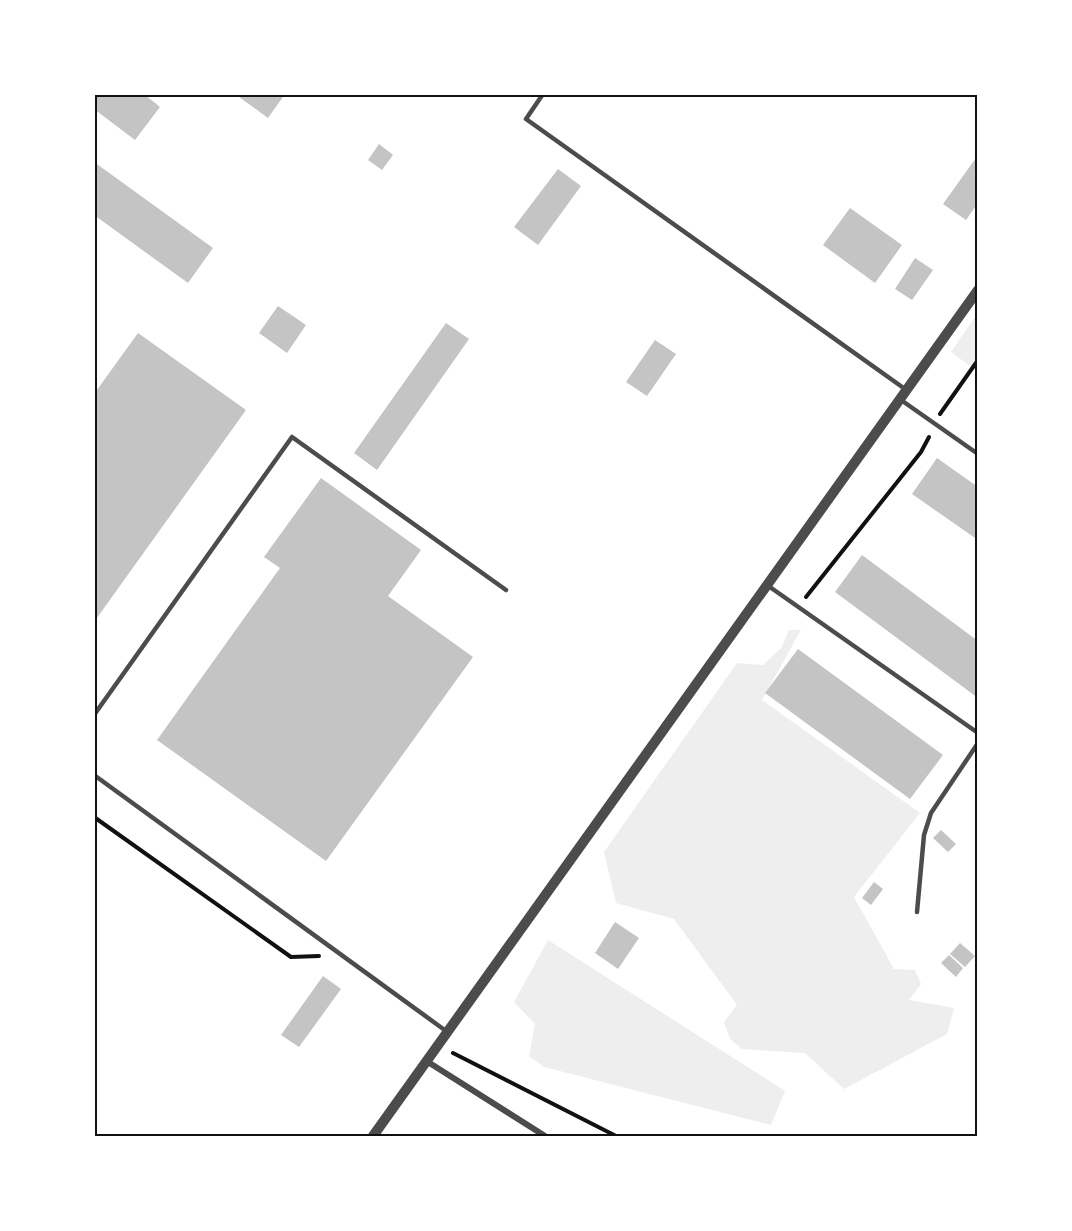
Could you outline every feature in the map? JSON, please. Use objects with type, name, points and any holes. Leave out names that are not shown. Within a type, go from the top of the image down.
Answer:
[{"type":"street","points":[[373,1137],[978,290]]},
{"type":"street","points":[[428,1062],[545,1137]]},
{"type":"lane","points":[[543,94],[526,119],[903,395],[935,424],[978,454]]},
{"type":"lane","points":[[94,715],[292,437],[506,590]]},
{"type":"lane","points":[[767,585],[978,733]]},
{"type":"lane","points":[[917,912],[924,835],[931,813],[978,743]]},
{"type":"lane","points":[[94,775],[448,1032]]},
{"type":"path","points":[[798,608],[921,452],[938,416],[978,360]]},
{"type":"path","points":[[94,817],[291,957],[343,956]]},
{"type":"path","points":[[439,1046],[616,1137]]},
{"type":"shaded area","points":[[977,314],[977,371],[951,352]]},
{"type":"shaded area","points":[[789,630],[801,630],[762,700],[920,813],[854,897],[894,969],[915,970],[921,984],[909,1000],[954,1008],[947,1034],[844,1089],[805,1053],[742,1049],[730,1039],[724,1022],[737,1005],[674,919],[616,903],[604,852],[737,663],[763,665],[781,648]]},
{"type":"shaded area","points":[[548,940],[785,1091],[771,1125],[544,1067],[529,1056],[535,1024],[514,1002]]},
{"type":"building","points":[[94,94],[144,94],[160,107],[135,140],[94,109]]},
{"type":"building","points":[[235,94],[285,94],[268,118]]},
{"type":"building","points":[[379,144],[393,155],[382,170],[368,160]]},
{"type":"building","points":[[978,155],[978,203],[966,220],[943,204]]},
{"type":"building","points":[[94,162],[213,248],[188,283],[94,215]]},
{"type":"building","points":[[558,169],[581,186],[538,245],[514,227]]},
{"type":"building","points":[[850,208],[902,245],[875,283],[823,245]]},
{"type":"building","points":[[915,258],[933,270],[912,300],[895,289]]},
{"type":"building","points":[[278,306],[306,325],[287,353],[259,333]]},
{"type":"building","points":[[446,323],[469,339],[377,470],[354,453]]},
{"type":"building","points":[[138,333],[246,410],[94,622],[94,394]]},
{"type":"building","points":[[655,340],[676,354],[647,396],[626,382]]},
{"type":"building","points":[[937,458],[978,487],[978,540],[912,494]]},
{"type":"building","points":[[321,478],[421,550],[388,596],[473,657],[326,861],[157,740],[280,568],[264,557]]},
{"type":"building","points":[[862,555],[978,641],[978,698],[835,592]]},
{"type":"building","points":[[798,649],[943,755],[910,799],[765,693]]},
{"type":"building","points":[[941,830],[956,844],[948,852],[933,838]]},
{"type":"building","points":[[874,882],[883,889],[871,905],[862,898]]},
{"type":"building","points":[[615,922],[639,938],[618,969],[595,953]]},
{"type":"building","points":[[960,943],[975,956],[965,967],[950,954]]},
{"type":"building","points":[[949,955],[963,968],[956,977],[941,963]]},
{"type":"building","points":[[323,976],[341,989],[299,1047],[281,1035]]}]
